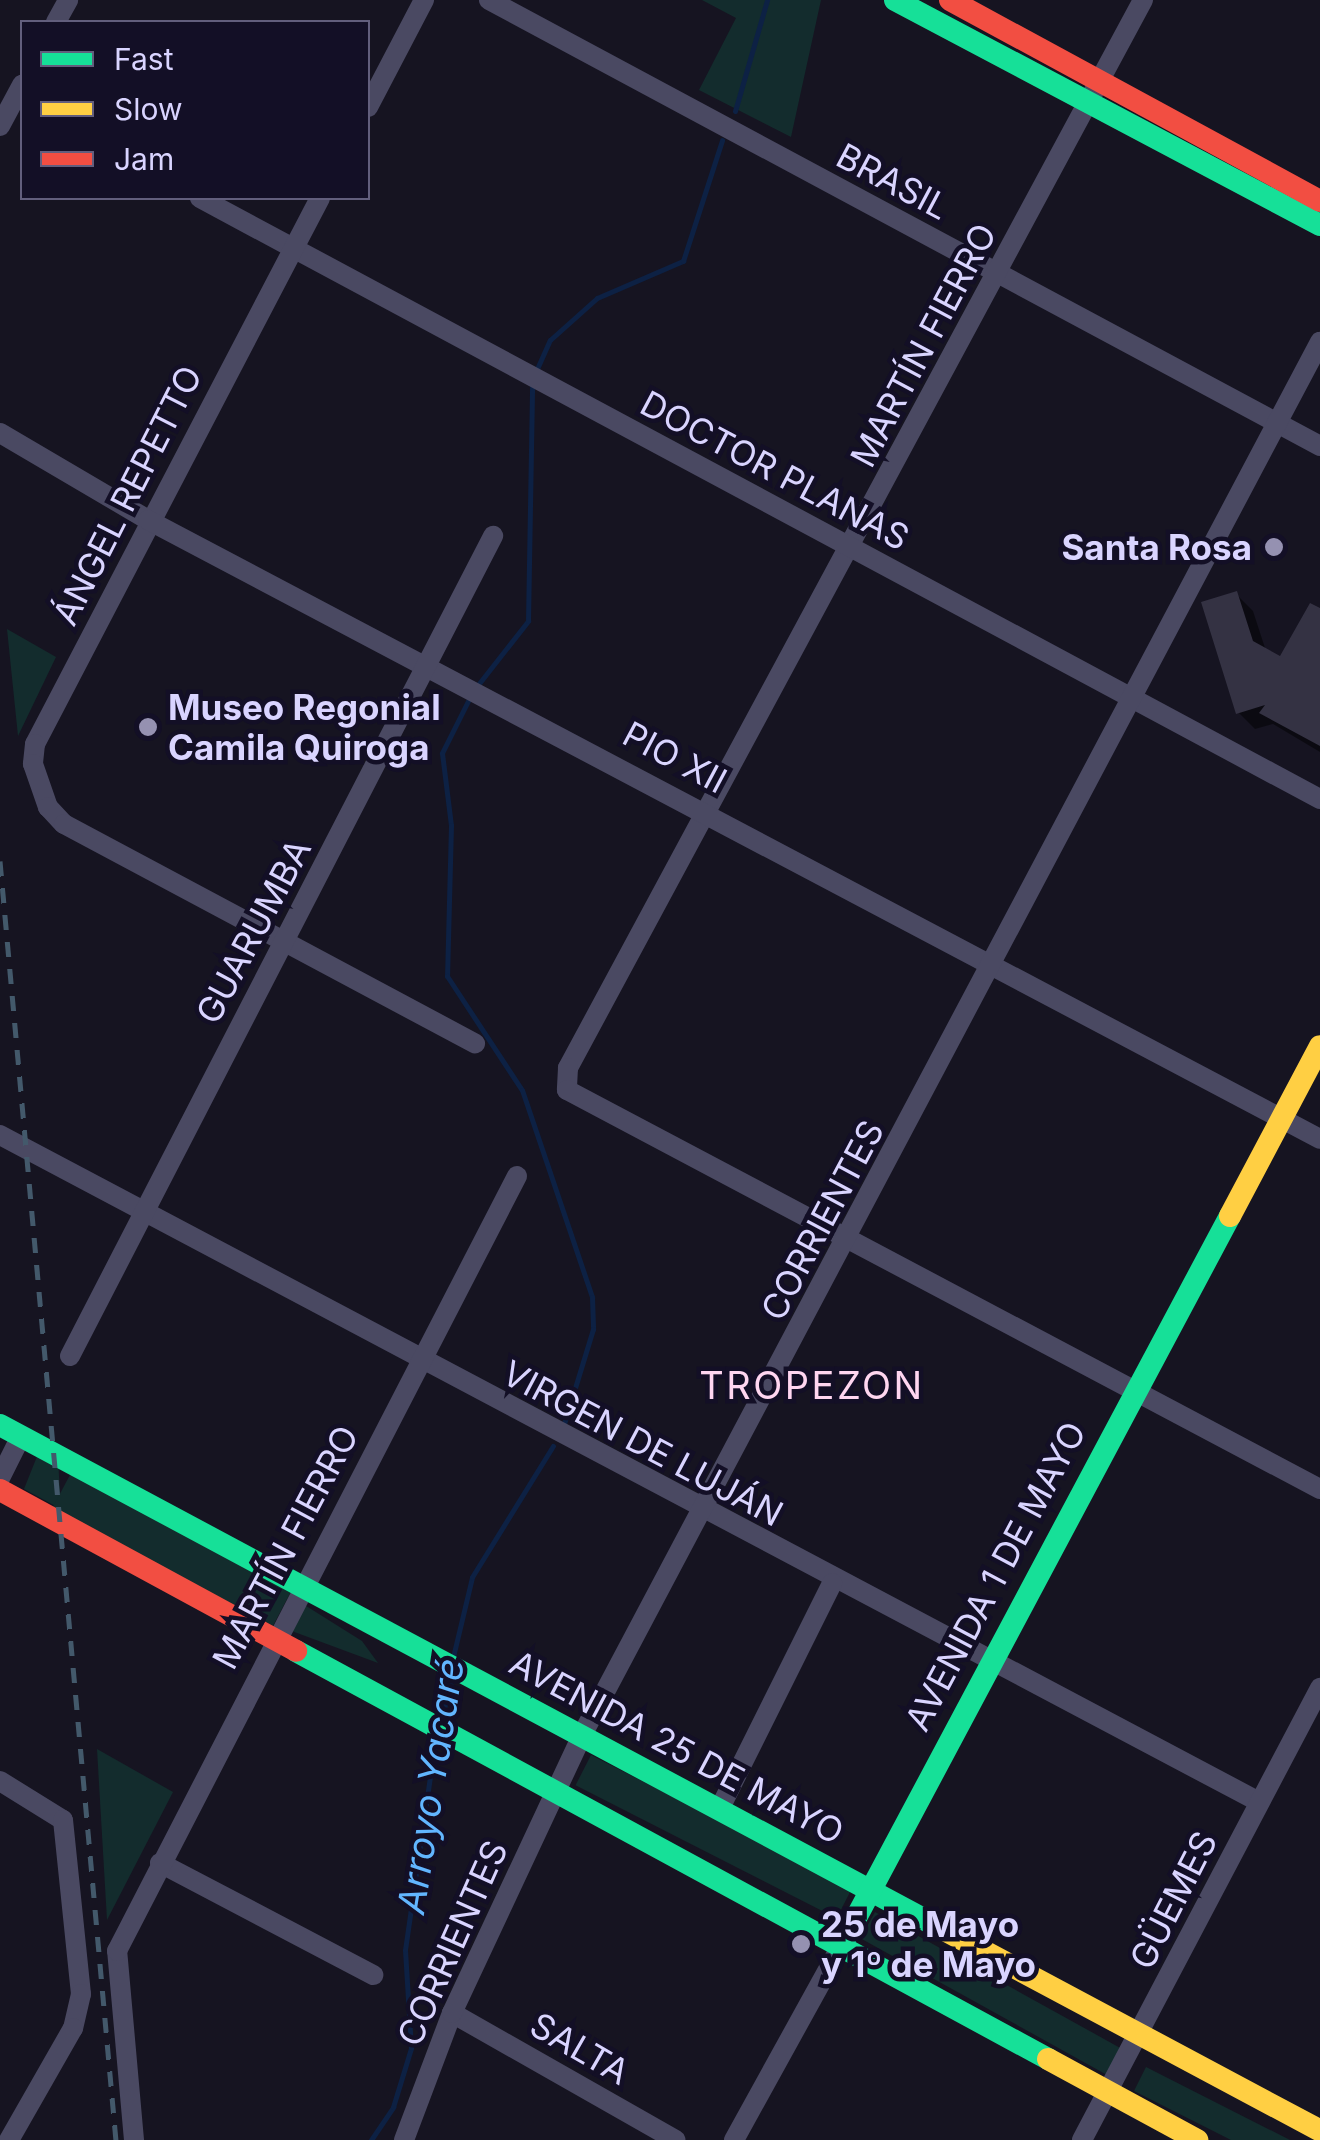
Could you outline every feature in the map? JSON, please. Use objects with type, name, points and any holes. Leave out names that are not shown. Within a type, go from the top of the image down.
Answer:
[{"type":"main road","points":[[895,0],[1320,201]]},
{"type":"main road","points":[[950,0],[1094,93],[1320,225]]},
{"type":"main road","name":"AVENIDA 1 DE MAYO","points":[[842,1946],[988,1663],[1320,1046]]},
{"type":"main road","name":"AVENIDA 25 DE MAYO","points":[[10,1431],[414,1649],[722,1804],[869,1890],[1320,2131]]},
{"type":"main road","points":[[0,1490],[274,1633],[556,1792],[1197,2140]]},
{"type":"street","points":[[370,103],[424,0]]},
{"type":"street","name":"BRASIL","points":[[490,0],[1320,446]]},
{"type":"street","name":"MARTÍN FIERRO","points":[[846,1244],[567,1090],[568,1068],[711,812],[1143,0]]},
{"type":"street","points":[[0,126],[15,94]]},
{"type":"street","name":"DOCTOR PLANAS","points":[[204,200],[1320,799]]},
{"type":"street","name":"ÁNGEL REPETTO","points":[[284,944],[64,824],[39,788],[35,744],[148,520],[319,200]]},
{"type":"street","name":"CORRIENTES","points":[[404,2140],[452,2013],[581,1736],[1137,701],[1320,342]]},
{"type":"street","name":"PIO XII","points":[[0,433],[148,520],[426,668],[496,700],[711,812],[1320,1139]]},
{"type":"street","name":"GUARUMBA","points":[[70,1356],[493,536]]},
{"type":"street","points":[[284,944],[476,1043]]},
{"type":"street","name":"VIRGEN DE LUJÁN","points":[[0,1135],[704,1511],[832,1584],[1259,1802]]},
{"type":"street","name":"MARTÍN FIERRO","points":[[134,2140],[117,1950],[274,1633],[517,1176]]},
{"type":"street","points":[[846,1244],[1320,1489]]},
{"type":"street","points":[[0,1478],[10,1431]]},
{"type":"street","points":[[722,1804],[832,1584]]},
{"type":"street","name":"GÜEMES","points":[[1082,2140],[1142,2035],[1320,1688]]},
{"type":"street","points":[[0,1781],[63,1820],[78,2012],[5,2139]]},
{"type":"street","points":[[160,1863],[374,1975]]},
{"type":"street","name":"AVENIDA 1 DE MAYO","points":[[734,2140],[842,1946]]},
{"type":"street","name":"SALTA","points":[[452,2013],[676,2140]]},
{"type":"green space","points":[[702,0],[821,0],[791,137],[699,90],[736,18]]},
{"type":"green space","points":[[7,629],[56,657],[18,736]]},
{"type":"green space","points":[[38,1454],[58,1459],[61,1509],[24,1489]]},
{"type":"green space","points":[[71,1473],[292,1590],[273,1626],[52,1508]]},
{"type":"green space","points":[[303,1604],[362,1641],[378,1663],[289,1630]]},
{"type":"green space","points":[[97,1749],[173,1792],[107,1920]]},
{"type":"green space","points":[[591,1755],[852,1888],[837,1918],[576,1785]]},
{"type":"green space","points":[[875,1912],[1123,2049],[1108,2075],[860,1938]]},
{"type":"green space","points":[[1146,2067],[1290,2140],[1231,2140],[1134,2091]]},
{"type":"building","points":[[1237,591],[1253,641],[1280,656],[1310,603],[1320,608],[1320,746],[1259,713],[1265,705],[1236,714],[1201,602]]},
{"type":"waterway","name":"Arroyo Yacaré","points":[[735,111],[767,0]]},
{"type":"waterway","name":"Arroyo Yacaré","points":[[536,371],[550,340],[597,298],[683,261],[722,140]]},
{"type":"waterway","name":"Arroyo Yacaré","points":[[477,686],[528,621],[532,381]]},
{"type":"waterway","name":"Arroyo Yacaré","points":[[471,695],[442,753],[451,825],[447,976],[522,1090],[592,1297],[593,1329],[563,1427]]},
{"type":"waterway","name":"Arroyo Yacaré","points":[[453,1657],[472,1577],[553,1446]]},
{"type":"waterway","name":"Arroyo Yacaré","points":[[441,1720],[452,1678]]},
{"type":"waterway","name":"Arroyo Yacaré","points":[[371,2140],[393,2107],[411,2048],[405,1950],[436,1736]]},
{"type":"railway","points":[[0,861],[116,2140]]},
{"type":"traffic: fast","points":[[895,0],[1320,225]]},
{"type":"traffic: fast","points":[[841,1946],[1230,1216]]},
{"type":"traffic: fast","points":[[0,1425],[935,1925]]},
{"type":"traffic: fast","points":[[296,1651],[1048,2059]]},
{"type":"traffic: slow","points":[[1230,1216],[1320,1046]]},
{"type":"traffic: slow","points":[[935,1925],[1320,2131]]},
{"type":"traffic: slow","points":[[1048,2059],[1197,2140]]},
{"type":"traffic: jam","points":[[950,0],[1320,201]]},
{"type":"traffic: jam","points":[[0,1490],[296,1651]]},
{"type":"place","name":"Santa Rosa","points":[[1274,547]]},
{"type":"place","name":"Museo Regonial Camila Quiroga","points":[[148,727]]},
{"type":"place","name":"25 de Mayo y 1º de Mayo","points":[[801,1944]]},
{"type":"district","name":"TROPEZON","points":[[812,1386]]}]
